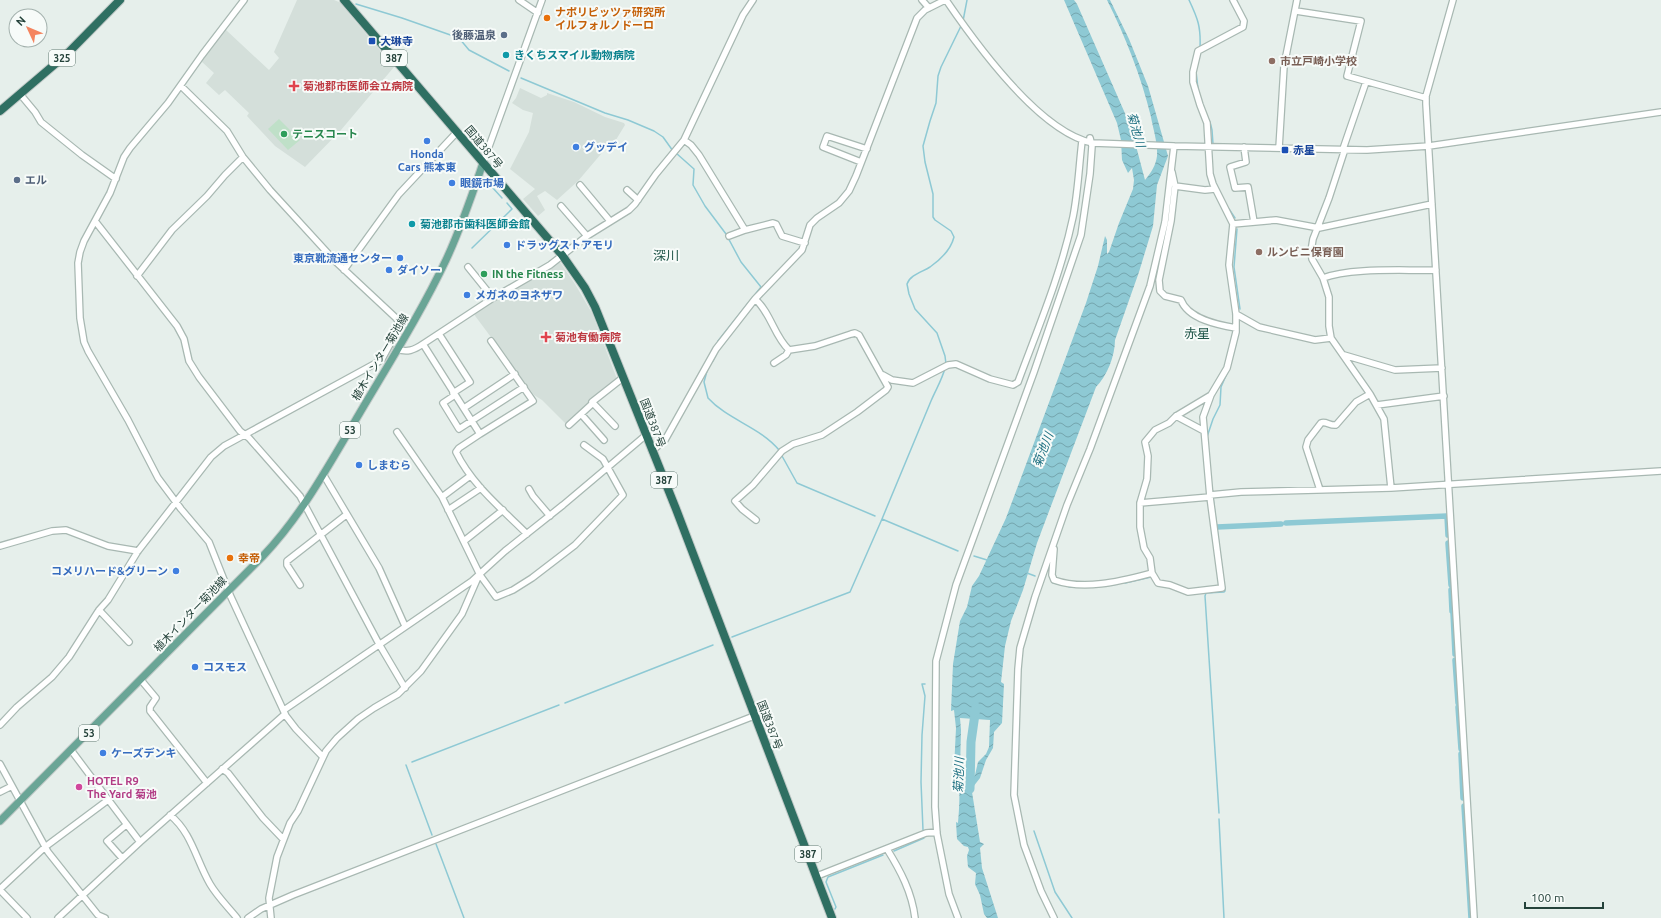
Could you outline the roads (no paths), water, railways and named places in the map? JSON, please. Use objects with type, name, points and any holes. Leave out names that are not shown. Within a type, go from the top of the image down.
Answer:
[{"type":"highway","name":"325","points":[[0,111],[68,53],[120,0]]},
{"type":"highway","name":"国道387号","points":[[344,0],[562,255],[585,288],[595,307],[624,378],[698,566],[832,918]]},
{"type":"main road","name":"植木インター菊池線","points":[[0,821],[229,591],[274,544],[305,504],[423,305],[460,227],[483,163]]},
{"type":"street","points":[[244,0],[202,54],[182,86],[124,157],[110,193],[84,241],[80,252],[78,263],[80,318],[84,342],[128,420],[148,462],[176,502],[209,542],[229,591],[284,712],[296,729],[323,757]]},
{"type":"street","points":[[519,0],[538,13]]},
{"type":"street","points":[[483,163],[542,0]]},
{"type":"street","points":[[397,349],[405,352],[423,344],[493,298],[550,265],[587,236],[629,210],[684,140],[743,15],[753,0]]},
{"type":"street","points":[[922,0],[929,8]]},
{"type":"street","points":[[652,451],[665,440],[713,354],[755,299],[802,250],[808,229],[813,222],[836,207],[846,195],[867,149],[917,18],[929,8],[945,0],[977,44],[1018,92],[1050,122],[1082,141],[1174,146],[1384,150],[1429,146],[1661,112]]},
{"type":"street","points":[[1211,395],[1176,416],[1169,423],[1155,430],[1145,442],[1148,456],[1147,479],[1140,503],[1140,527],[1144,548],[1150,558],[1152,573],[1158,583],[1170,585],[1188,592],[1222,588],[1210,496],[1203,417],[1211,395],[1227,368],[1231,356],[1236,328],[1236,314],[1229,265],[1233,224],[1215,189],[1210,174],[1207,123],[1193,82],[1195,61],[1198,51],[1243,27],[1244,21],[1233,0]]},
{"type":"street","points":[[1279,148],[1284,66],[1297,0]]},
{"type":"street","points":[[1453,0],[1426,98],[1474,918]]},
{"type":"street","points":[[1296,11],[1362,21],[1347,76],[1426,98]]},
{"type":"street","points":[[1366,82],[1318,228],[1313,239],[1311,251],[1312,259],[1322,278],[1329,297],[1329,326],[1331,338],[1370,394],[1384,419],[1391,488]]},
{"type":"street","points":[[182,86],[227,130],[243,157],[300,223],[344,270],[399,322],[398,330],[382,359]]},
{"type":"street","points":[[20,94],[41,122],[82,155],[116,179]]},
{"type":"street","points":[[344,270],[399,194],[457,132]]},
{"type":"street","points":[[861,162],[823,147],[827,136],[867,149]]},
{"type":"street","points":[[684,140],[691,145],[699,155],[745,230]]},
{"type":"street","points":[[882,375],[892,380],[913,383],[946,366],[958,364],[990,379],[1013,385],[1018,382],[1050,296],[1068,238],[1073,216],[1082,141]]},
{"type":"street","points":[[958,918],[947,886],[937,832],[935,807],[935,680],[938,654],[956,585],[1034,372],[1081,235],[1090,174],[1091,141]]},
{"type":"street","points":[[1054,918],[1041,891],[1024,845],[1014,795],[1020,648],[1054,541],[1150,286],[1165,222],[1174,146]]},
{"type":"street","points":[[1244,148],[1246,162],[1230,168],[1235,188],[1248,187],[1254,222]]},
{"type":"street","points":[[137,276],[172,230],[207,196],[243,157]]},
{"type":"street","points":[[1171,168],[1175,186],[1171,221],[1159,280],[1160,291],[1165,296],[1181,300],[1184,307],[1196,316],[1222,326],[1236,328]]},
{"type":"street","points":[[580,184],[610,221]]},
{"type":"street","points":[[1175,186],[1205,190],[1215,189]]},
{"type":"street","points":[[627,190],[638,200]]},
{"type":"street","points":[[1233,224],[1276,220],[1318,228],[1432,204]]},
{"type":"street","points":[[561,206],[587,236]]},
{"type":"street","points":[[95,221],[177,326],[184,339],[189,361],[199,377],[240,431],[249,438],[291,484],[305,504],[379,644],[405,688]]},
{"type":"street","points":[[729,236],[745,230],[773,223],[776,224],[782,236],[805,243]]},
{"type":"street","points":[[468,267],[493,298]]},
{"type":"street","points":[[1322,278],[1345,273],[1436,270]]},
{"type":"street","points":[[755,299],[764,309],[778,335],[790,350]]},
{"type":"street","points":[[1236,314],[1259,327],[1316,340],[1331,338]]},
{"type":"street","points":[[756,520],[742,509],[735,501],[753,485],[782,451],[793,444],[822,435],[857,412],[888,387],[861,338],[856,333],[845,335],[815,346],[790,350],[786,355],[774,363]]},
{"type":"street","points":[[439,334],[470,382],[443,403],[459,429],[524,387]]},
{"type":"street","points":[[491,341],[533,400],[459,448],[456,452],[470,476],[527,534]]},
{"type":"street","points":[[423,344],[480,434]]},
{"type":"street","points":[[1344,355],[1395,370],[1442,368]]},
{"type":"street","points":[[0,725],[17,707],[52,677],[69,657],[99,610],[108,600],[138,551],[211,457],[224,446],[382,359],[392,359]]},
{"type":"street","points":[[464,408],[515,374]]},
{"type":"street","points":[[569,425],[593,403],[592,402],[624,378]]},
{"type":"street","points":[[1320,490],[1306,447],[1308,440],[1321,423],[1324,422],[1336,425],[1356,402],[1370,394]]},
{"type":"street","points":[[1377,405],[1444,396]]},
{"type":"street","points":[[593,403],[615,426]]},
{"type":"street","points":[[580,414],[604,440]]},
{"type":"street","points":[[1176,416],[1204,431]]},
{"type":"street","points":[[397,432],[442,497],[480,575],[496,597],[532,578],[575,545],[623,495],[606,468],[603,460],[584,445]]},
{"type":"street","points":[[58,918],[122,858],[284,712],[379,644],[480,575],[505,551],[550,516],[646,435]]},
{"type":"street","points":[[1140,503],[1241,492],[1391,488],[1449,483],[1661,471]]},
{"type":"street","points":[[323,474],[346,515],[379,568],[405,626]]},
{"type":"street","points":[[442,497],[470,476]]},
{"type":"street","points":[[448,510],[481,488]]},
{"type":"street","points":[[529,489],[550,516]]},
{"type":"street","points":[[464,541],[503,510]]},
{"type":"street","points":[[300,585],[286,564],[287,561],[346,515]]},
{"type":"street","points":[[0,546],[52,532],[66,530],[72,531],[108,546],[138,551]]},
{"type":"street","points":[[1054,541],[1052,575],[1056,581],[1066,583],[1096,584],[1120,582],[1152,573]]},
{"type":"street","points":[[271,918],[269,905],[273,873],[283,839],[290,823],[307,794],[330,744],[358,719],[398,694],[421,671],[462,614],[480,575]]},
{"type":"street","points":[[99,610],[129,642]]},
{"type":"street","points":[[141,680],[156,698],[150,707],[150,711],[207,782]]},
{"type":"street","points":[[248,918],[269,905],[754,716]]},
{"type":"street","points":[[72,750],[140,842]]},
{"type":"street","points":[[0,764],[45,847],[98,915],[105,918]]},
{"type":"street","points":[[222,769],[228,773],[263,818],[283,839]]},
{"type":"street","points":[[0,792],[12,786]]},
{"type":"street","points":[[27,918],[0,890],[45,847],[108,800]]},
{"type":"street","points":[[170,815],[178,822],[192,843],[210,884],[237,918]]},
{"type":"street","points":[[122,858],[107,841],[126,825]]},
{"type":"street","points":[[817,876],[926,833],[937,832]]},
{"type":"street","points":[[887,848],[905,882],[915,918]]},
{"type":"water","points":[[1064,0],[1074,0],[1077,4],[1131,127],[1145,180],[1156,163],[1157,146],[1151,117],[1138,72],[1127,43],[1107,0],[1110,0],[1129,39],[1148,86],[1168,156],[1157,185],[1153,226],[1139,272],[1115,340],[1114,353],[1107,372],[1096,387],[1037,543],[1023,590],[1011,621],[1005,646],[1001,682],[1004,684],[1002,723],[994,732],[993,748],[986,760],[980,778],[973,787],[972,792],[980,842],[984,844],[980,848],[982,868],[998,918],[987,918],[984,914],[980,895],[975,884],[976,873],[968,867],[968,847],[964,846],[957,839],[956,822],[958,823],[959,786],[957,773],[954,769],[956,728],[954,710],[951,711],[953,664],[960,621],[967,607],[972,586],[979,576],[1006,518],[1086,303],[1098,266],[1105,236],[1107,240],[1107,254],[1133,189],[1134,180],[1132,168],[1128,173],[1122,160],[1121,140],[1117,123]],"holes":[[[960,718],[990,720],[989,747],[986,754],[978,762],[975,775],[972,778],[968,778],[968,783],[965,784],[960,770]]]},
{"type":"waterway","points":[[963,21],[967,0]]},
{"type":"waterway","points":[[1189,0],[1198,23],[1200,48]]},
{"type":"waterway","points":[[356,4],[459,38],[469,50],[509,71]]},
{"type":"waterway","points":[[946,364],[945,356],[937,333],[915,309],[907,284],[913,276],[930,267],[941,258],[948,250],[954,237],[951,231],[933,217],[933,194],[925,162],[923,146],[936,103],[938,76],[961,26]]},
{"type":"waterway","points":[[1196,71],[1198,89]]},
{"type":"waterway","points":[[521,78],[605,113],[628,120],[654,131],[663,137],[673,151]]},
{"type":"waterway","points":[[1210,122],[1213,144]]},
{"type":"waterway","points":[[676,153],[694,169],[693,185],[705,206],[726,234],[741,262],[761,287],[718,341]]},
{"type":"waterway","points":[[492,187],[502,198]]},
{"type":"waterway","points":[[472,248],[512,209],[507,203]]},
{"type":"waterway","points":[[1229,209],[1235,218]]},
{"type":"waterway","points":[[1237,229],[1234,267],[1240,309]]},
{"type":"waterway","points":[[1230,365],[1236,344]]},
{"type":"waterway","points":[[713,361],[716,355]]},
{"type":"waterway","points":[[732,637],[850,592],[945,368]]},
{"type":"waterway","points":[[707,371],[704,382],[708,398],[716,406],[763,435],[779,450]]},
{"type":"waterway","points":[[1207,437],[1213,419],[1220,405],[1221,387],[1228,371]]},
{"type":"waterway","points":[[782,456],[797,483],[875,516]]},
{"type":"waterway","points":[[1213,498],[1225,591],[1206,593],[1205,596],[1219,813]]},
{"type":"waterway","points":[[1286,523],[1447,516],[1448,535]]},
{"type":"waterway","points":[[882,519],[958,551]]},
{"type":"waterway","points":[[1217,527],[1281,524]]},
{"type":"waterway","points":[[1448,543],[1451,585]]},
{"type":"waterway","points":[[974,556],[987,560]]},
{"type":"waterway","points":[[1027,573],[1035,576]]},
{"type":"waterway","points":[[1125,583],[1151,577]]},
{"type":"waterway","points":[[1053,583],[1060,584]]},
{"type":"waterway","points":[[1110,585],[1118,584]]},
{"type":"waterway","points":[[1451,590],[1452,611]]},
{"type":"waterway","points":[[1453,613],[1455,654]]},
{"type":"waterway","points":[[565,703],[713,645]]},
{"type":"waterway","points":[[1455,660],[1458,703]]},
{"type":"waterway","points":[[923,830],[921,782],[925,696],[922,684],[925,684]]},
{"type":"waterway","points":[[412,762],[559,705]]},
{"type":"waterway","name":"菊池川","points":[[970,789],[971,742],[976,707]]},
{"type":"waterway","points":[[1458,707],[1461,749]]},
{"type":"waterway","points":[[1461,754],[1463,798]]},
{"type":"waterway","points":[[406,765],[432,835]]},
{"type":"waterway","points":[[1464,806],[1471,918]]},
{"type":"waterway","points":[[1219,819],[1224,918]]},
{"type":"waterway","points":[[1034,831],[1055,892],[1072,918]]},
{"type":"waterway","points":[[894,851],[924,838]]},
{"type":"waterway","points":[[436,844],[464,918]]},
{"type":"waterway","points":[[835,909],[836,907],[826,882],[828,877],[883,855]]},
{"type":"place","name":"ナポリピッツァ研究所 イルフォルノドーロ","points":[[547,18]]},
{"type":"place","name":"後藤温泉","points":[[504,35]]},
{"type":"place","name":"大琳寺","points":[[372,41]]},
{"type":"place","name":"きくちスマイル動物病院","points":[[506,55]]},
{"type":"place","name":"市立戸崎小学校","points":[[1272,61]]},
{"type":"place","name":"菊池郡市医師会立病院","points":[[294,86]]},
{"type":"place","name":"テニスコート","points":[[284,134]]},
{"type":"place","name":"Honda Cars 熊本東","points":[[427,141]]},
{"type":"place","name":"グッデイ","points":[[576,147]]},
{"type":"place","name":"赤星","points":[[1285,150]]},
{"type":"place","name":"エル","points":[[17,180]]},
{"type":"place","name":"眼鏡市場","points":[[452,183]]},
{"type":"place","name":"菊池郡市歯科医師会館","points":[[412,224]]},
{"type":"place","name":"ドラッグストアモリ","points":[[507,245]]},
{"type":"place","name":"ルンビニ保育園","points":[[1259,252]]},
{"type":"place","name":"東京靴流通センター","points":[[400,258]]},
{"type":"place","name":"ダイソー","points":[[389,270]]},
{"type":"place","name":"IN the Fitness","points":[[484,274]]},
{"type":"place","name":"メガネのヨネザワ","points":[[467,295]]},
{"type":"place","name":"菊池有働病院","points":[[546,337]]},
{"type":"place","name":"しまむら","points":[[359,465]]},
{"type":"place","name":"幸帝","points":[[230,558]]},
{"type":"place","name":"コメリハード&グリーン","points":[[176,571]]},
{"type":"place","name":"コスモス","points":[[195,667]]},
{"type":"place","name":"ケーズデンキ","points":[[103,753]]},
{"type":"place","name":"HOTEL R9 The Yard 菊池","points":[[79,787]]},
{"type":"district","name":"深川","points":[[666,255]]},
{"type":"district","name":"赤星","points":[[1197,333]]}]
